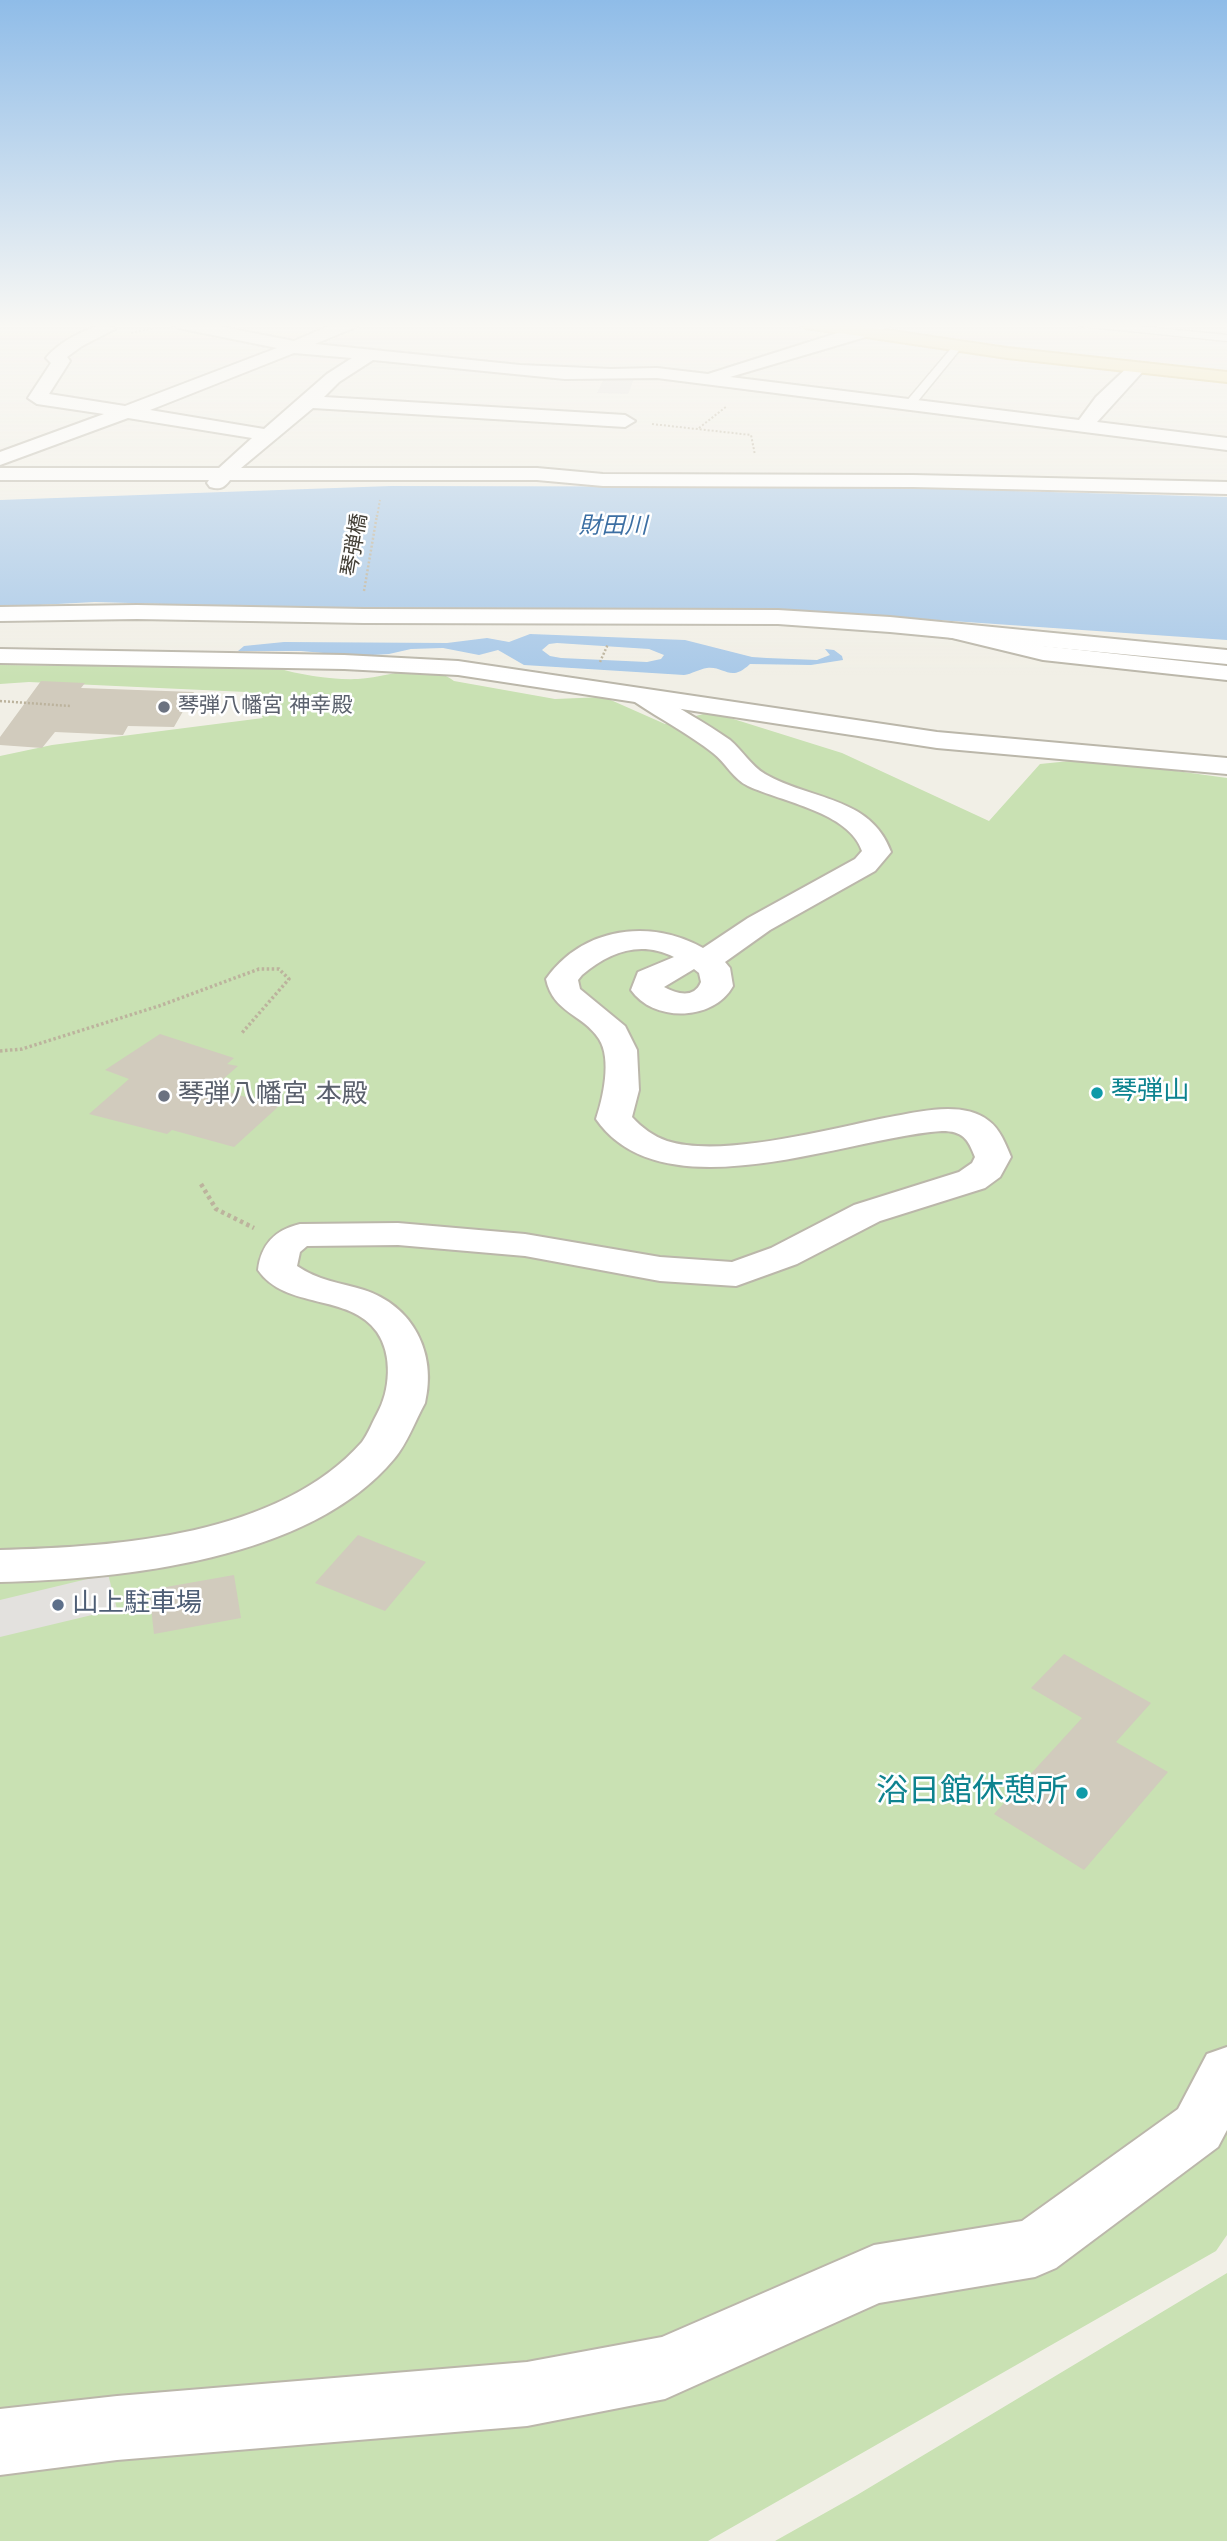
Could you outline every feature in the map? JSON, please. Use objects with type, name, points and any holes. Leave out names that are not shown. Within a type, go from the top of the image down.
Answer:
[{"type":"street","points":[[5,454],[41,442]]},
{"type":"street","points":[[0,474],[218,481],[261,442]]},
{"type":"street","points":[[603,480],[617,442]]},
{"type":"street","points":[[1207,442],[1227,444]]},
{"type":"street","points":[[56,494],[302,475],[537,474],[603,480],[1227,488]]},
{"type":"street","points":[[1,614],[154,611],[360,616],[779,618],[1227,657]]},
{"type":"street","points":[[952,631],[1043,653],[1227,673]]},
{"type":"street","points":[[0,656],[99,660],[397,663],[530,677],[644,697],[937,740],[1227,766]]},
{"type":"street","points":[[0,1566],[143,1557],[193,1548],[255,1529],[311,1504],[351,1476],[376,1453],[394,1428],[406,1396],[404,1343],[391,1323],[377,1310],[286,1278],[277,1270],[279,1252],[287,1241],[300,1235],[398,1234],[499,1242],[660,1269],[736,1274],[763,1266],[867,1213],[972,1180],[987,1169],[993,1157],[983,1133],[971,1125],[954,1122],[931,1121],[902,1125],[743,1156],[706,1156],[662,1151],[633,1139],[614,1119],[622,1090],[620,1050],[613,1033],[565,993],[562,979],[573,963],[609,944],[639,939],[664,941],[714,968],[717,984],[714,992],[698,1002],[679,1005],[661,1000],[647,990],[649,979],[697,960],[759,924],[865,865],[877,852],[872,838],[856,821],[835,810],[754,779],[722,747],[644,697]]},
{"type":"street","points":[[0,2442],[117,2428],[527,2394],[665,2368],[874,2274],[1035,2248],[1198,2128],[1227,2072]]},
{"type":"path","points":[[752,442],[761,480]]},
{"type":"path","name":"琴弾橋","points":[[363,599],[380,496]]},
{"type":"path","points":[[602,658],[606,649]]},
{"type":"path","points":[[0,701],[69,706]]},
{"type":"path","points":[[0,1051],[22,1049],[159,1006],[259,969],[279,970],[289,979],[241,1034]]},
{"type":"path","points":[[201,1184],[216,1209],[258,1231],[300,1235]]},
{"type":"green space","points":[[0,665],[276,668],[348,679],[420,670],[432,671],[454,681],[555,699],[604,697],[665,724],[711,712],[842,753],[989,821],[1040,764],[1090,759],[1227,778],[1227,2235],[1216,2251],[708,2541],[0,2541],[0,756],[52,745],[263,718],[246,692],[29,682],[0,684]]},
{"type":"green space","points":[[1227,2273],[1227,2541],[775,2541],[857,2495]]},
{"type":"shaded area","name":"山上駐車場","points":[[108,1574],[117,1609],[0,1637],[0,1600]]},
{"type":"water","name":"財田川","points":[[391,486],[871,487],[1227,497],[1227,640],[807,611],[370,610],[95,602],[0,607],[0,500]]},
{"type":"water","points":[[530,634],[685,640],[752,657],[817,660],[830,655],[825,649],[834,650],[843,660],[811,665],[750,664],[743,670],[732,673],[707,668],[684,675],[524,665],[498,650],[479,655],[443,648],[411,649],[389,654],[357,656],[301,651],[238,651],[244,646],[284,642],[447,643],[487,638],[509,642]],"holes":[[[557,643],[649,649],[664,655],[661,659],[647,662],[561,658],[550,656],[542,650],[549,644]]]},
{"type":"building","points":[[41,681],[85,683],[81,688],[194,692],[174,727],[128,726],[123,735],[55,732],[42,748],[0,745],[0,737]]},
{"type":"building","points":[[160,1034],[234,1058],[227,1064],[238,1066],[213,1088],[279,1106],[234,1147],[172,1130],[167,1134],[89,1114],[129,1079],[105,1070]]},
{"type":"building","points":[[358,1535],[426,1562],[385,1611],[315,1583]]},
{"type":"building","points":[[234,1575],[241,1618],[154,1634],[149,1590]]},
{"type":"building","name":"浴日館休憩所","points":[[1064,1654],[1151,1703],[1116,1742],[1168,1772],[1084,1870],[994,1814],[1082,1718],[1031,1688]]},
{"type":"place","name":"琴弾八幡宮 神幸殿","points":[[164,707]]},
{"type":"place","name":"琴弾山","points":[[1097,1093]]},
{"type":"place","name":"琴弾八幡宮 本殿","points":[[164,1096]]},
{"type":"place","name":"山上駐車場","points":[[58,1605]]},
{"type":"place","name":"浴日館休憩所","points":[[1082,1793]]}]
